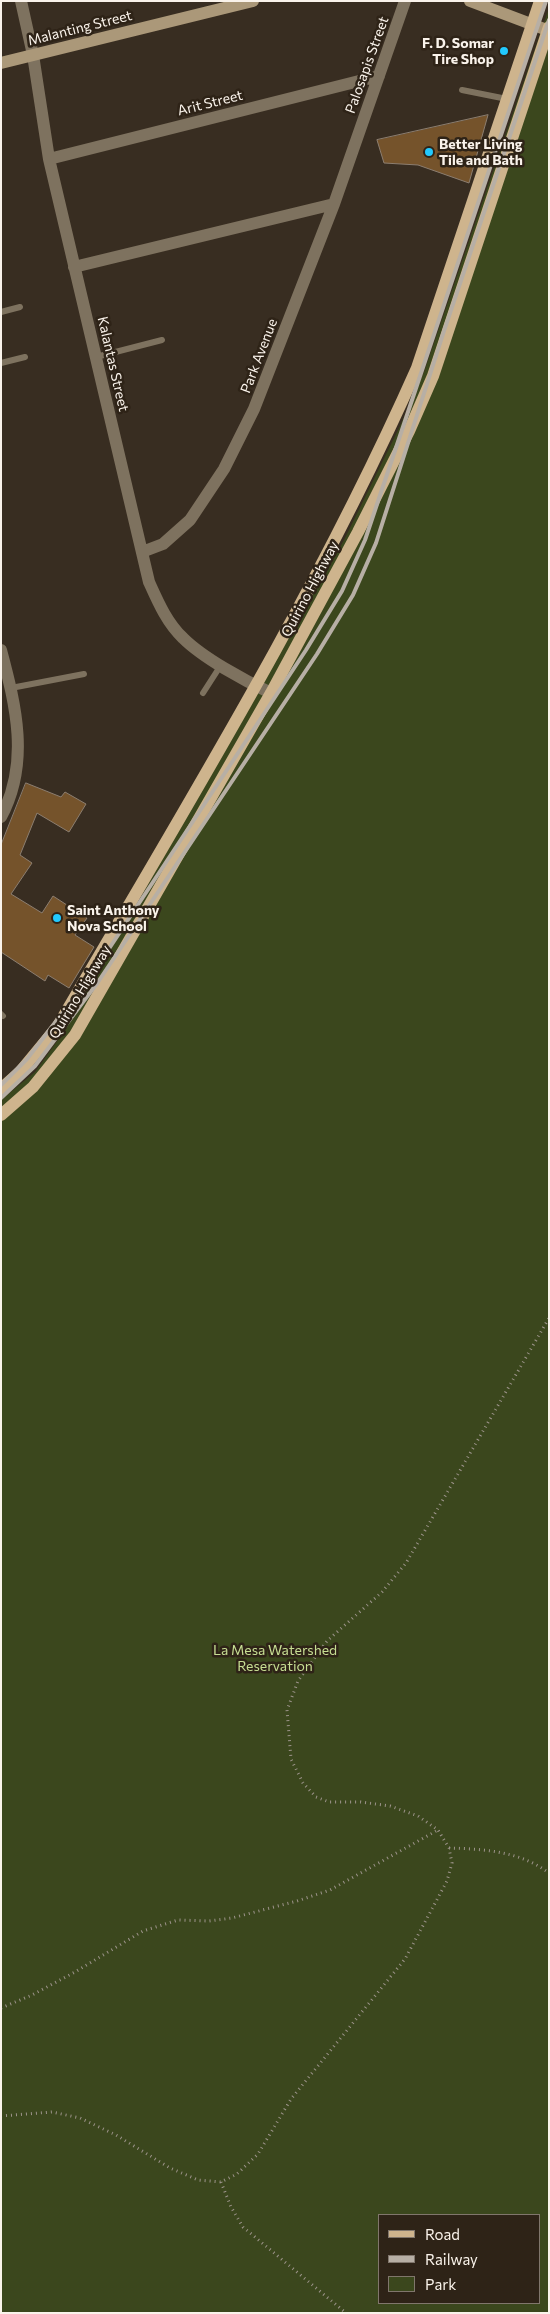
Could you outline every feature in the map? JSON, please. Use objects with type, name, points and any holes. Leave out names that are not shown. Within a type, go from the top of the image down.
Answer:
[{"type":"main road","name":"Quirino Highway","points":[[1,1089],[20,1072],[58,1026],[256,686],[393,422],[409,386],[479,185],[540,1]]},
{"type":"main road","name":"Quirino Highway","points":[[1,1115],[33,1087],[75,1035],[271,693],[358,532],[408,431],[441,351],[548,28]]},
{"type":"main road","points":[[479,185],[493,190]]},
{"type":"street","name":"Kalantas Street","points":[[21,1],[33,55],[49,159],[149,582],[163,611],[183,638],[222,665],[271,693]]},
{"type":"street","name":"Malanting Street","points":[[1,64],[253,1]]},
{"type":"street","name":"Palosapis Street","points":[[356,139],[406,1]]},
{"type":"street","points":[[470,1],[531,24],[548,28]]},
{"type":"street","name":"Arit Street","points":[[49,159],[379,76]]},
{"type":"street","name":"Park Avenue","points":[[142,552],[163,544],[190,520],[224,469],[254,409],[334,204],[356,139]]},
{"type":"street","points":[[74,267],[334,204]]},
{"type":"street","points":[[1,650],[15,703],[19,751],[9,802],[1,817]]},
{"type":"lane","points":[[462,90],[507,99]]},
{"type":"lane","points":[[1,312],[20,307]]},
{"type":"lane","points":[[96,357],[162,340]]},
{"type":"lane","points":[[1,363],[26,357]]},
{"type":"lane","points":[[203,693],[222,665]]},
{"type":"lane","points":[[11,688],[84,674]]},
{"type":"path","points":[[1,2116],[52,2112],[80,2118],[116,2135],[170,2168],[198,2180],[221,2182],[237,2174],[258,2154],[291,2099],[405,1960],[447,1881],[452,1863],[449,1848],[438,1830],[418,1816],[390,1806],[361,1802],[329,1802],[316,1798],[303,1783],[292,1759],[287,1710],[298,1681],[326,1641],[382,1592],[406,1563],[549,1318]]},
{"type":"path","points":[[1,2008],[32,1995],[76,1972],[143,1930],[178,1920],[209,1921],[232,1918],[297,1901],[330,1890],[438,1830]]},
{"type":"path","points":[[449,1848],[494,1850],[540,1866],[549,1873]]},
{"type":"path","points":[[221,2182],[231,2207],[243,2227],[346,2313]]},
{"type":"green space","name":"La Mesa Watershed Reservation","points":[[549,8],[549,2313],[1,2313],[1,1100],[35,1072],[65,1030],[344,540],[400,426],[424,372]]},
{"type":"building","name":"Better Living Tile and Bath","points":[[488,115],[469,183],[418,165],[384,163],[377,140]]},
{"type":"building","points":[[26,783],[61,797],[65,792],[86,804],[69,832],[37,813],[20,855],[32,863],[11,894],[42,913],[53,896],[87,918],[75,935],[94,947],[69,988],[48,975],[45,981],[1,952],[1,845]]},
{"type":"railway","points":[[1,1085],[27,1059],[91,976],[306,650],[342,591],[365,540],[546,1]]},
{"type":"railway","points":[[1,1098],[35,1066],[98,982],[317,654],[353,595],[376,543],[443,334],[549,20]]},
{"type":"place","name":"F. D. Somar Tire Shop","points":[[504,51]]},
{"type":"place","name":"Better Living Tile and Bath","points":[[429,152]]},
{"type":"place","name":"Saint Anthony Nova School","points":[[57,918]]}]
